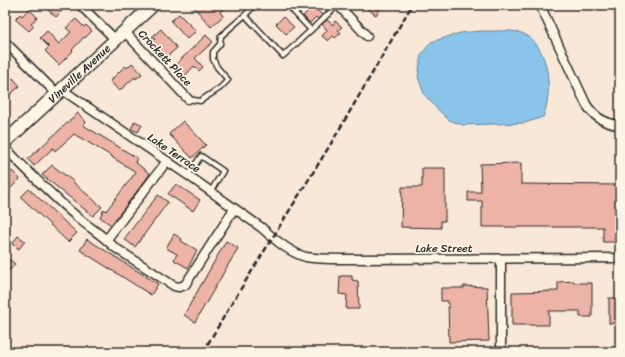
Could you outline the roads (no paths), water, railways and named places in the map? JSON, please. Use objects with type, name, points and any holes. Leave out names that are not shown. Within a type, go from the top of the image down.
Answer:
[{"type":"main road","name":"Vineville Avenue","points":[[5,142],[153,5]]},
{"type":"street","name":"Crockett Place","points":[[80,5],[120,36],[188,99]]},
{"type":"street","points":[[338,5],[367,36]]},
{"type":"street","points":[[540,5],[588,107],[606,123],[620,126]]},
{"type":"street","name":"Lake Terrace","points":[[5,42],[59,92],[188,175],[262,228],[273,238]]},
{"type":"street","points":[[5,148],[31,175],[76,217],[107,239],[114,247],[174,286],[179,287],[185,285],[234,209]]},
{"type":"street","points":[[107,239],[167,161]]},
{"type":"street","name":"Lake Street","points":[[273,238],[297,254],[306,257],[321,258],[620,258]]},
{"type":"street","points":[[500,259],[501,352]]},
{"type":"lane","points":[[188,99],[200,101],[220,88],[228,80],[217,67],[213,59],[214,52],[220,44],[222,36],[255,5]]},
{"type":"lane","points":[[245,15],[283,56],[338,5]]},
{"type":"lane","points":[[293,11],[311,30]]},
{"type":"lane","points":[[188,175],[201,156],[223,171],[210,192]]},
{"type":"water","points":[[481,31],[521,33],[526,35],[534,42],[540,50],[545,61],[548,85],[548,96],[543,117],[525,123],[463,125],[449,120],[424,94],[418,77],[421,55],[431,42],[460,33]]},
{"type":"railway","points":[[203,352],[332,142],[412,5]]}]
